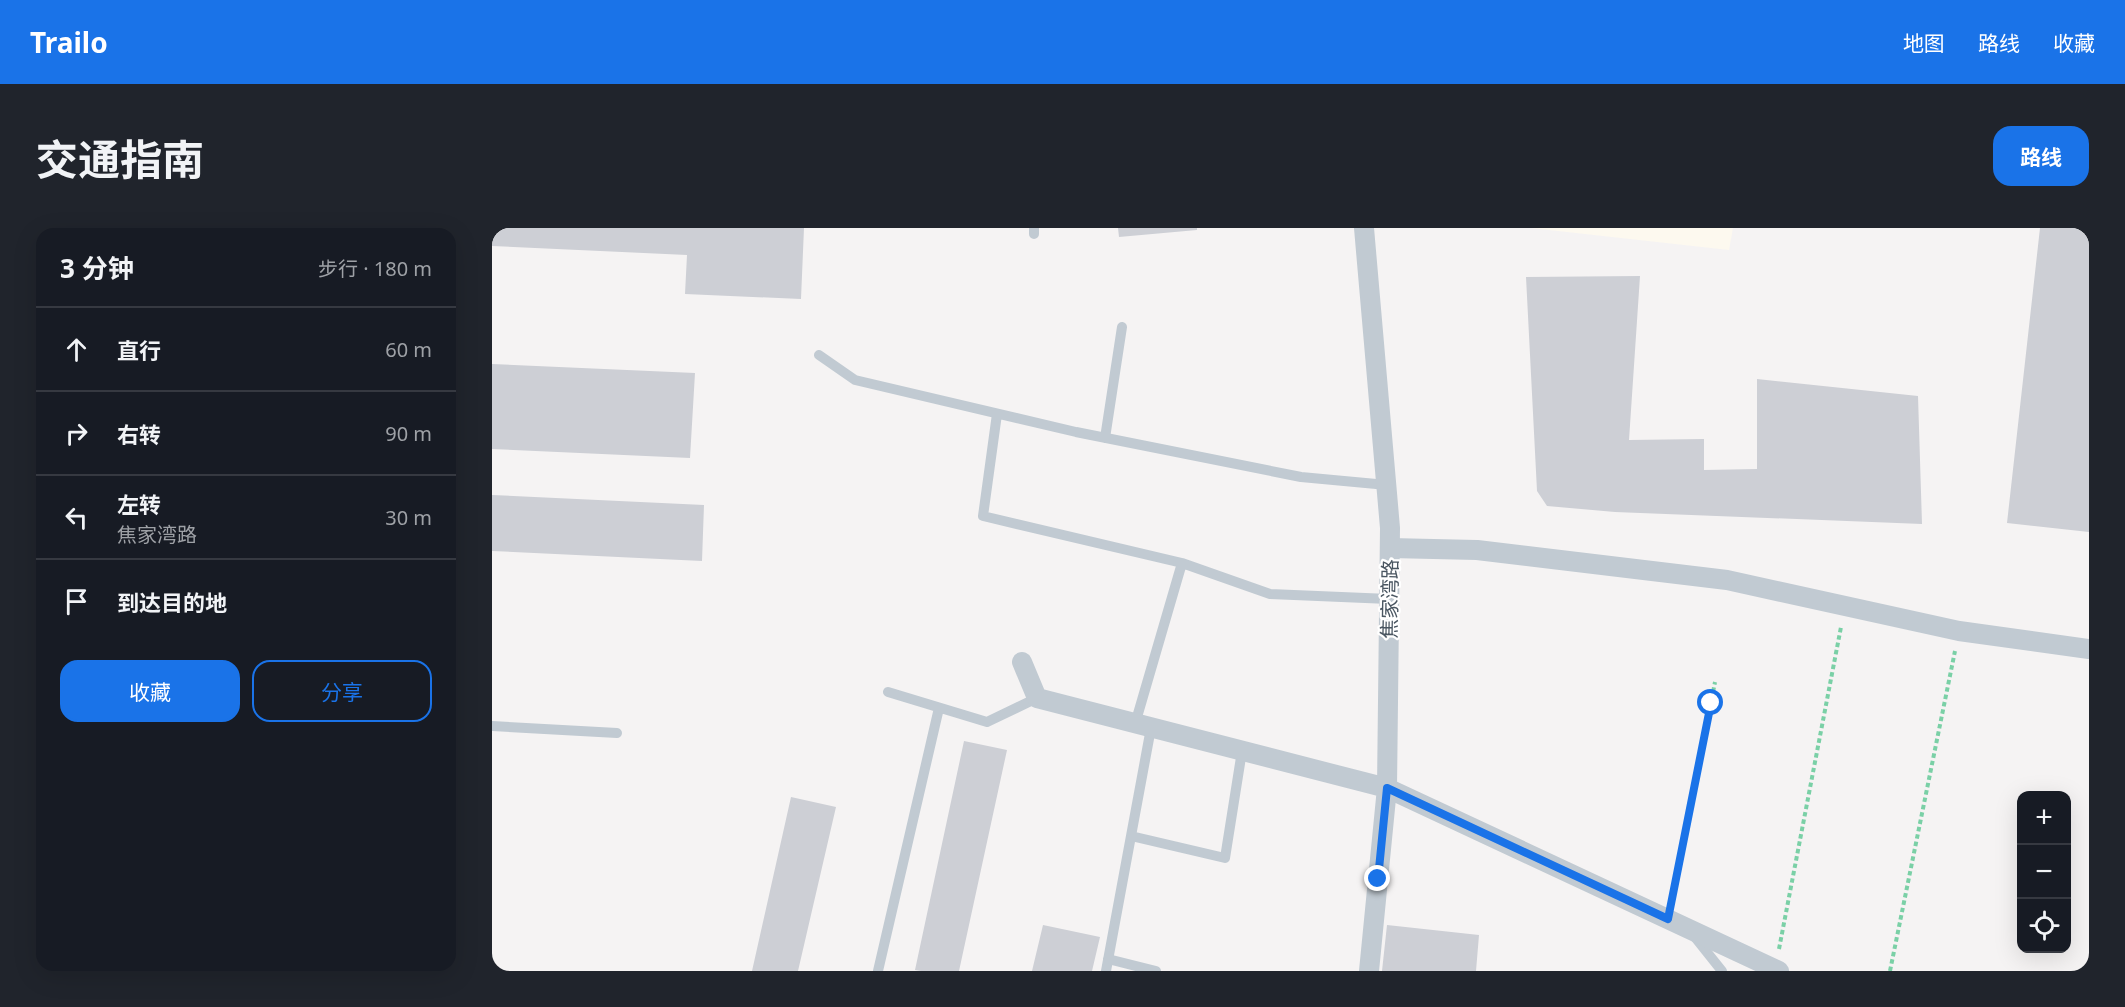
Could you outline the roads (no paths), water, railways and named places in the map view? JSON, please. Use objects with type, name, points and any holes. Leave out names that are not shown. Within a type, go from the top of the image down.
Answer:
[{"type":"street","name":"焦家湾路","points":[[1364,228],[1387,485],[1390,548],[1387,788],[1369,971]]},
{"type":"street","points":[[1390,548],[1477,550],[1727,580],[1959,631],[2089,649]]},
{"type":"street","points":[[1022,662],[1037,698],[1387,788],[1777,970]]},
{"type":"lane","points":[[1105,438],[1122,327]]},
{"type":"lane","points":[[819,355],[855,380],[996,414],[1301,477],[1387,485]]},
{"type":"lane","points":[[996,414],[983,516],[1182,563],[1270,594],[1389,599]]},
{"type":"lane","points":[[1106,971],[1131,836],[1143,726],[1182,563]]},
{"type":"lane","points":[[888,692],[987,722],[1037,698]]},
{"type":"lane","points":[[878,971],[939,708]]},
{"type":"lane","points":[[492,726],[617,733]]},
{"type":"lane","points":[[1131,836],[1225,858],[1242,751]]},
{"type":"lane","points":[[1689,928],[1722,971]]},
{"type":"lane","points":[[1108,959],[1156,971]]}]
